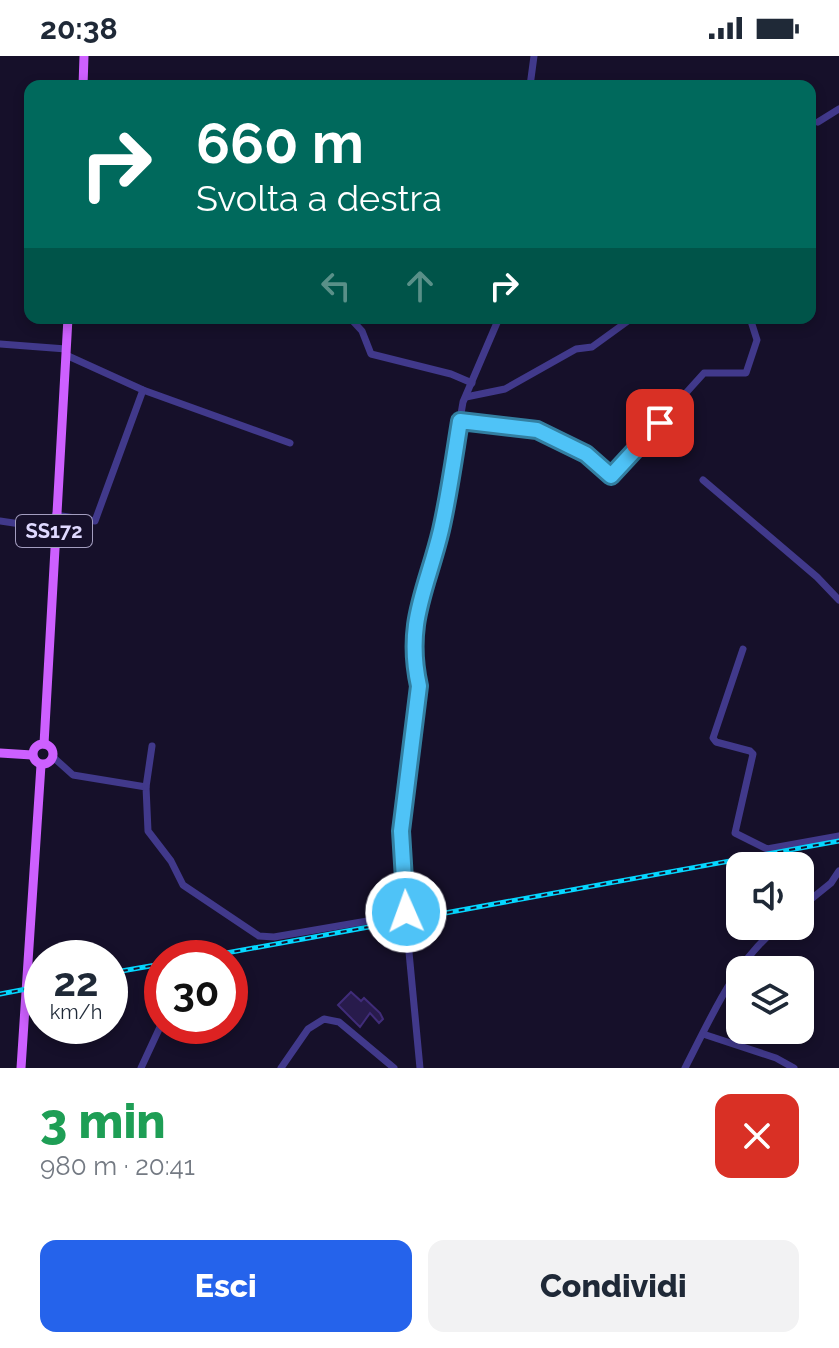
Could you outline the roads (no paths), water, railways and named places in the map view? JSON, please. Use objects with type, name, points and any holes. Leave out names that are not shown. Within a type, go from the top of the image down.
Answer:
[{"type":"main road","points":[[83,80],[84,56]]},
{"type":"main road","name":"SS172","points":[[44,744],[68,324]]},
{"type":"main road","points":[[32,755],[35,747],[44,744],[52,750],[53,757],[41,765]]},
{"type":"main road","points":[[0,753],[32,755],[41,765],[21,1068]]},
{"type":"street","points":[[531,80],[534,56]]},
{"type":"street","points":[[818,122],[839,109]]},
{"type":"street","points":[[356,324],[362,331],[371,354],[451,374],[472,383]]},
{"type":"street","points":[[152,746],[146,787],[148,831],[171,861],[183,885],[251,932],[265,938],[274,937],[403,914],[407,909],[401,831],[419,686],[416,673],[416,613],[441,532],[466,397],[497,324]]},
{"type":"street","points":[[466,397],[505,389],[576,349],[592,347],[624,324]]},
{"type":"street","points":[[460,421],[537,430],[586,454],[611,476],[704,373],[746,373],[757,340],[752,324]]},
{"type":"street","points":[[0,344],[66,352],[143,390],[290,443]]},
{"type":"street","points":[[55,515],[95,521],[143,390]]},
{"type":"street","points":[[703,480],[817,577],[839,600]]},
{"type":"street","points":[[0,521],[54,529]]},
{"type":"street","points":[[743,649],[713,738],[716,742],[753,754],[735,833],[760,847],[771,849],[839,836]]},
{"type":"street","points":[[53,757],[73,775],[146,787]]},
{"type":"street","points":[[814,898],[835,884],[839,871]]},
{"type":"street","points":[[379,919],[384,930],[403,928],[407,931],[420,1068]]},
{"type":"street","points":[[685,1068],[725,990],[750,952],[763,940]]},
{"type":"street","points":[[281,1068],[308,1029],[324,1019],[332,1019],[346,1027],[394,1068]]},
{"type":"street","points":[[703,1034],[776,1058],[794,1068]]},
{"type":"street","points":[[141,1068],[152,1044]]},
{"type":"railway","points":[[248,949],[839,841]]},
{"type":"railway","points":[[128,970],[144,967]]},
{"type":"railway","points":[[0,994],[24,989]]}]
